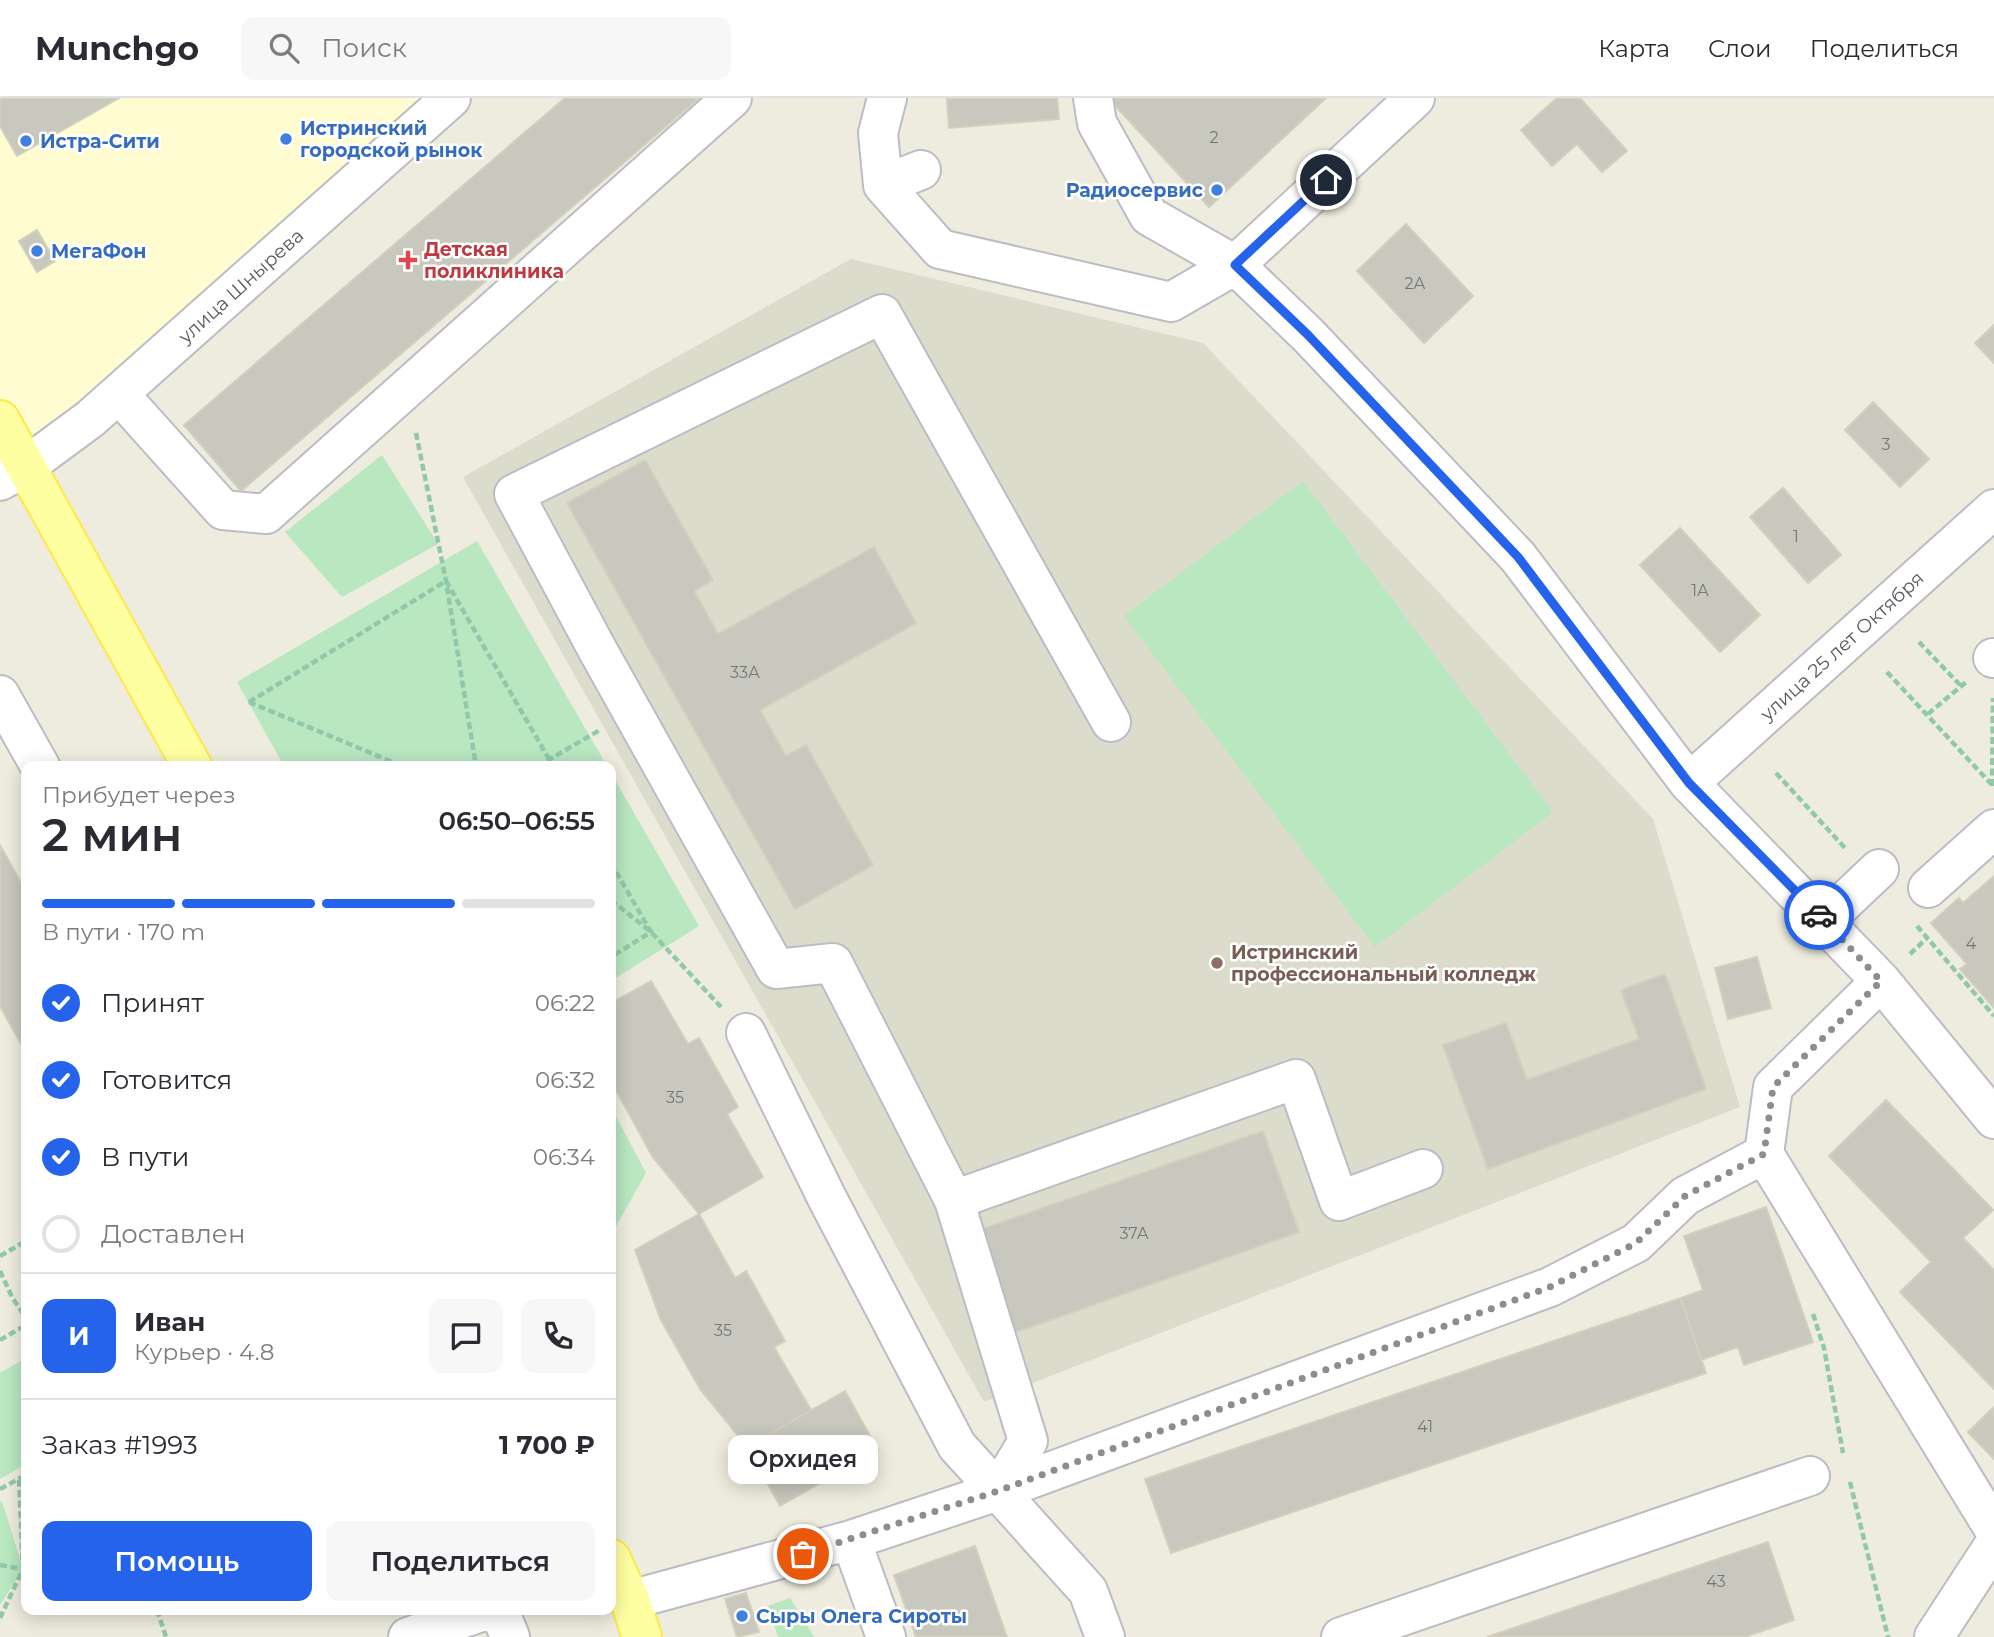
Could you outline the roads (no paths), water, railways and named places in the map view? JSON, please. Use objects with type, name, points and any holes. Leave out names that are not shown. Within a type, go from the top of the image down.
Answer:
[{"type":"main road","points":[[0,420],[13,474],[189,761]]},
{"type":"main road","points":[[616,1570],[630,1600],[642,1637]]},
{"type":"street","name":"улица Шнырева","points":[[13,474],[90,419],[451,98]]},
{"type":"street","points":[[119,394],[223,510],[266,514],[732,98]]},
{"type":"street","points":[[887,98],[878,133],[883,185],[940,249],[1171,302],[1235,265],[1415,98]]},
{"type":"street","points":[[1093,98],[1097,123],[1149,216],[1235,265],[1308,335],[1518,557],[1689,783],[1881,981],[1994,1119]]},
{"type":"street","points":[[883,185],[921,170]]},
{"type":"street","points":[[998,1491],[1028,1441],[954,1200],[833,963],[776,969],[514,494],[883,314],[1111,722]]},
{"type":"street","name":"улица 25 лет Октября","points":[[1689,783],[1994,509]]},
{"type":"street","points":[[0,695],[37,761]]},
{"type":"street","points":[[1928,888],[1994,829]]},
{"type":"street","points":[[1824,921],[1879,869]]},
{"type":"street","points":[[1881,981],[1773,1087],[1764,1154],[1994,1529]]},
{"type":"street","points":[[746,1033],[827,1198],[957,1446],[1088,1591],[1105,1637]]},
{"type":"street","points":[[954,1200],[1296,1079],[1339,1201],[1423,1169]]},
{"type":"street","points":[[630,1600],[851,1540],[998,1491],[1550,1287],[1636,1243],[1685,1196],[1764,1154]]},
{"type":"street","points":[[1341,1637],[1810,1476]]},
{"type":"street","points":[[851,1540],[886,1637]]},
{"type":"street","points":[[1934,1637],[1994,1545]]},
{"type":"street","points":[[408,1637],[472,1615]]},
{"type":"street","points":[[501,1615],[510,1637]]},
{"type":"place","name":"Истринский городской рынок","points":[[286,139]]},
{"type":"place","name":"Истра-Сити","points":[[26,141]]},
{"type":"place","name":"Радиосервис","points":[[1217,190]]},
{"type":"place","name":"МегаФон","points":[[37,251]]},
{"type":"place","name":"Детская поликлиника","points":[[408,260]]},
{"type":"place","name":"Истринский профессиональный колледж","points":[[1217,963]]},
{"type":"place","name":"Орхидея","points":[[803,1554]]},
{"type":"place","name":"Сыры Олега Сироты","points":[[742,1616]]}]
